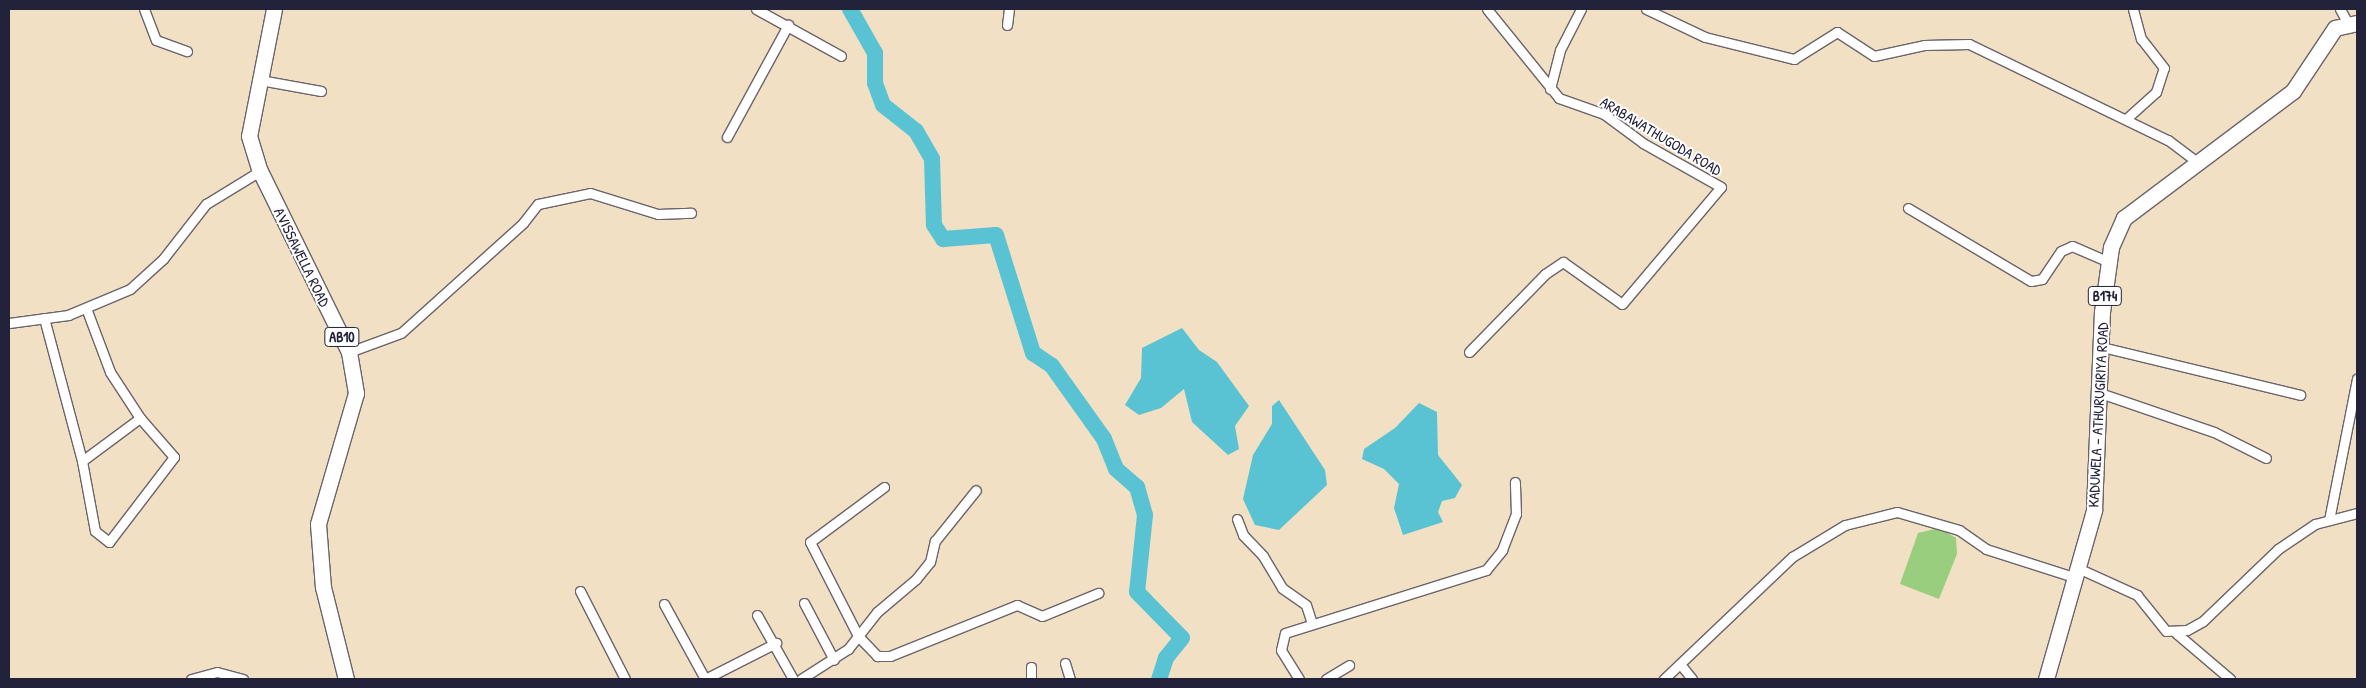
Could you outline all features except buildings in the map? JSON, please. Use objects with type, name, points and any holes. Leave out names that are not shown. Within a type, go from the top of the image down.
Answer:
[{"type":"main road","name":"AVISSAWELLA ROAD","points":[[274,9],[249,136],[260,171],[349,352],[354,406],[318,524],[323,587],[346,679]]},
{"type":"main road","name":"KADUWELA – ATHURUGIRIYA ROAD","points":[[2046,679],[2078,573],[2094,510],[2102,347],[2109,262],[2124,218],[2200,164],[2293,91],[2335,28],[2353,24]]},
{"type":"street","points":[[144,9],[156,40],[187,51]]},
{"type":"street","points":[[756,9],[841,56]]},
{"type":"street","points":[[1007,25],[1009,9]]},
{"type":"street","name":"ARABAWATHUGODA ROAD","points":[[1469,352],[1545,274],[1563,262],[1622,304],[1721,187],[1643,143],[1604,114],[1559,98],[1487,9]]},
{"type":"street","points":[[1550,89],[1560,50],[1581,9]]},
{"type":"street","points":[[1646,9],[1705,37],[1794,59],[1837,32],[1874,56],[1924,45],[1968,44],[2168,140],[2200,164]]},
{"type":"street","points":[[2126,119],[2156,92],[2164,68],[2141,39],[2133,9]]},
{"type":"street","points":[[2340,9],[2353,24]]},
{"type":"street","points":[[727,138],[788,25]]},
{"type":"street","points":[[260,80],[321,91]]},
{"type":"street","points":[[9,323],[44,318],[86,308],[130,289],[163,259],[206,204],[260,171]]},
{"type":"street","points":[[349,352],[401,333],[523,223],[538,204],[590,193],[658,214],[691,213]]},
{"type":"street","points":[[1908,208],[2031,281],[2042,279],[2061,251],[2072,246],[2109,262]]},
{"type":"street","points":[[44,318],[82,461],[95,531],[109,542],[174,457],[140,418],[110,372],[86,308]]},
{"type":"street","points":[[2102,347],[2300,394]]},
{"type":"street","points":[[2329,520],[2357,379]]},
{"type":"street","points":[[2100,393],[2214,432],[2266,458]]},
{"type":"street","points":[[82,461],[140,418]]},
{"type":"street","points":[[1299,679],[1281,650],[1281,638],[1312,624],[1486,570],[1502,550],[1516,514],[1515,482]]},
{"type":"street","points":[[884,487],[810,542],[858,636],[877,656],[884,657],[1017,605],[1042,616],[1098,593]]},
{"type":"street","points":[[801,679],[834,660],[930,562],[935,541],[976,490]]},
{"type":"street","points":[[1664,679],[1792,557],[1845,525],[1897,512],[1959,530],[1986,549],[2078,573],[2137,595],[2158,624],[2176,632],[2230,679]]},
{"type":"street","points":[[2176,632],[2203,621],[2278,549],[2315,524],[2357,512]]},
{"type":"street","points":[[1237,519],[1243,535],[1263,556],[1282,588],[1306,605],[1312,624]]},
{"type":"street","points":[[580,591],[625,679]]},
{"type":"street","points":[[664,604],[705,679],[776,643]]},
{"type":"street","points":[[804,604],[834,660]]},
{"type":"street","points":[[757,614],[776,643],[793,679]]},
{"type":"street","points":[[1065,663],[1070,679]]},
{"type":"street","points":[[1680,664],[1692,679]]},
{"type":"street","points":[[1326,679],[1349,665]]},
{"type":"street","points":[[1031,667],[1031,679]]},
{"type":"street","points":[[191,679],[217,672],[243,679]]},
{"type":"green space","points":[[1939,528],[1956,538],[1957,554],[1939,599],[1900,584],[1918,533]]},
{"type":"water","points":[[1182,328],[1199,350],[1217,362],[1249,406],[1235,426],[1239,449],[1228,455],[1192,422],[1184,389],[1161,408],[1139,415],[1125,405],[1141,378],[1142,348]]},
{"type":"water","points":[[1279,400],[1325,470],[1327,485],[1279,530],[1255,525],[1243,499],[1253,455],[1272,424],[1272,406]]},
{"type":"water","points":[[1419,403],[1437,412],[1438,455],[1462,485],[1455,498],[1442,501],[1438,512],[1443,522],[1403,535],[1394,508],[1399,484],[1384,469],[1362,459],[1364,449],[1395,428]]},
{"type":"waterway","points":[[850,9],[875,53],[875,83],[883,105],[916,131],[932,159],[934,225],[943,239],[996,235],[1033,353],[1052,366],[1104,439],[1116,469],[1137,487],[1145,515],[1137,592],[1182,638],[1166,658],[1159,679]]}]
